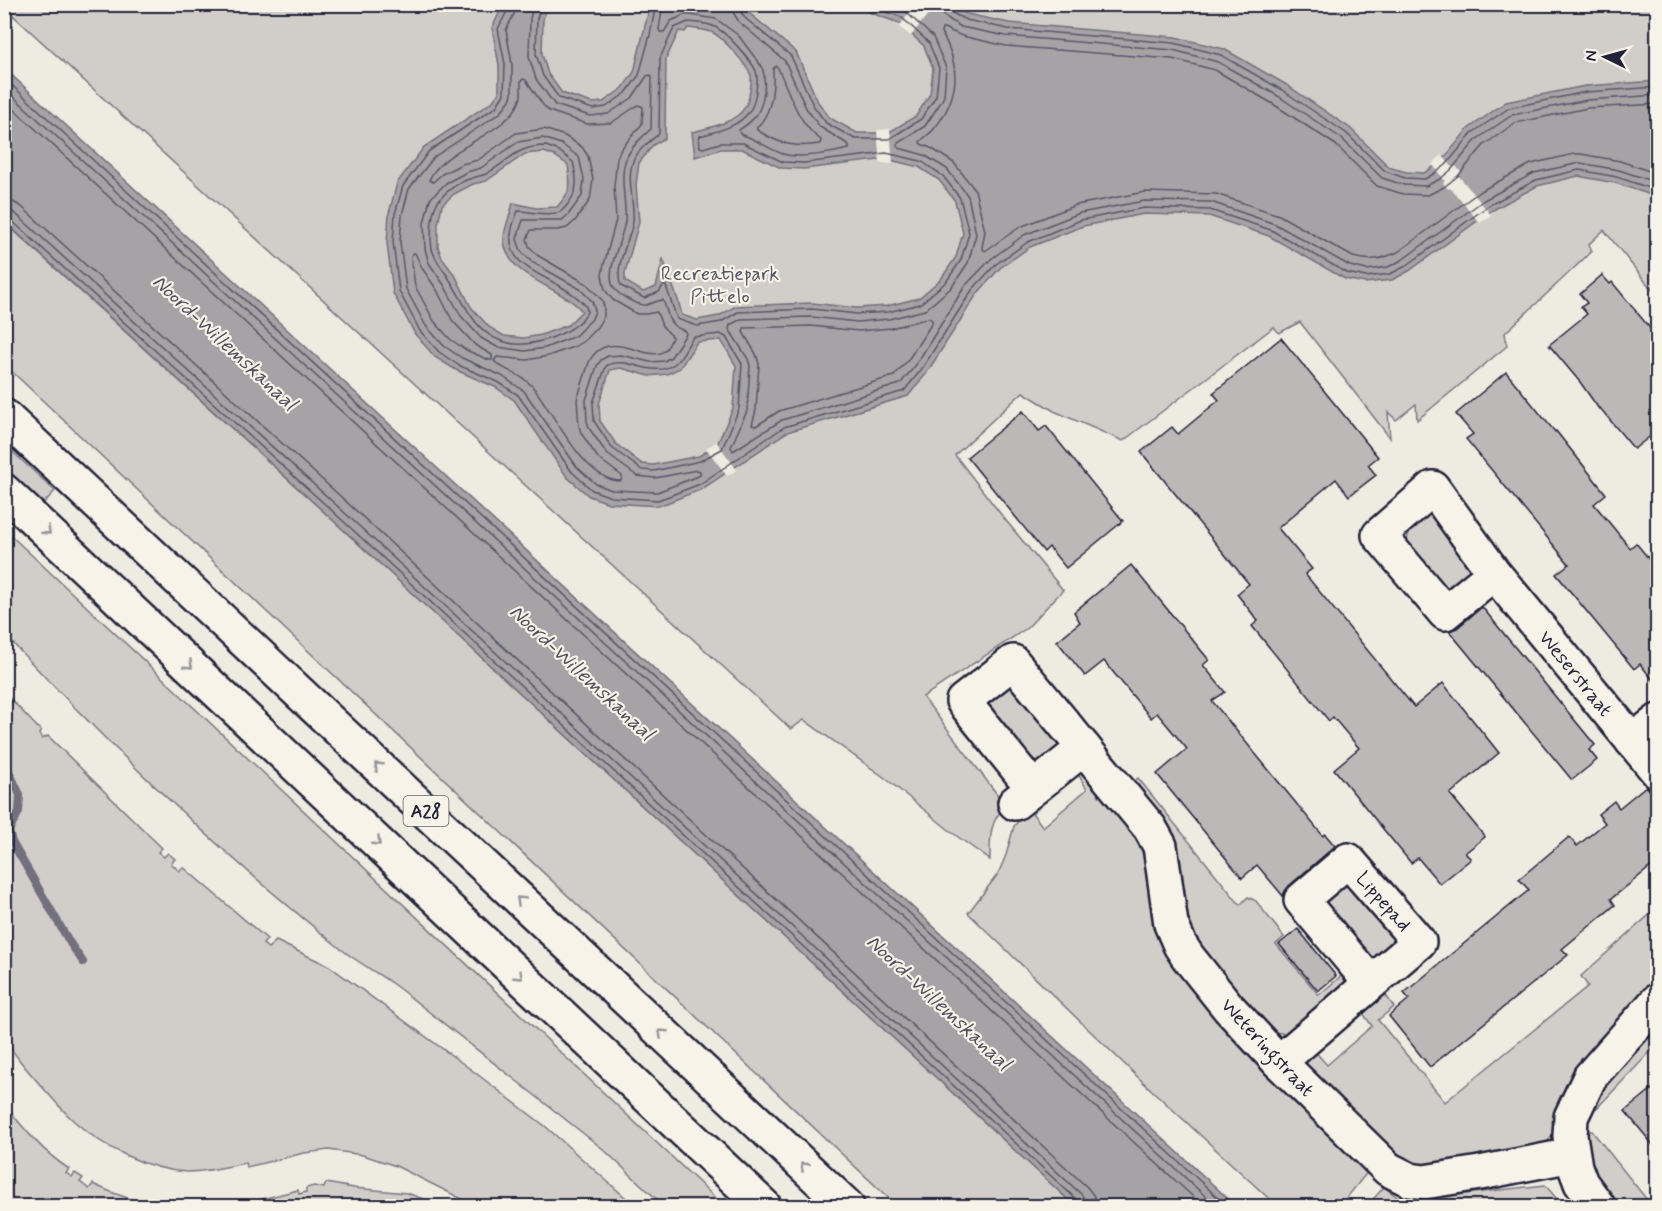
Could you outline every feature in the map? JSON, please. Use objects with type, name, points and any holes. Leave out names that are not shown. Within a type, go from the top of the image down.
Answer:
[{"type":"main road","name":"A28","points":[[4,416],[847,1206]]},
{"type":"main road","points":[[4,491],[764,1206]]},
{"type":"main road","name":"Weserstraat","points":[[1494,573],[1658,772]]},
{"type":"main road","name":"Weteringstraat","points":[[1084,748],[1024,795],[963,701],[1012,662],[1084,748],[1150,828],[1160,846],[1171,924],[1180,945],[1228,1007],[1279,1062],[1388,1169],[1410,1180],[1424,1182],[1572,1155]]},
{"type":"main road","points":[[1632,741],[1658,721]]},
{"type":"main road","points":[[1279,1062],[1371,982]]},
{"type":"main road","points":[[1598,1206],[1581,1183],[1572,1155],[1571,1117],[1590,1077],[1658,1000]]},
{"type":"green space","name":"Recreatiepark Pittelo","points":[[4,5],[1657,5],[1657,296],[1604,230],[1589,244],[1592,251],[1505,333],[1507,346],[1417,420],[1416,404],[1396,420],[1388,412],[1390,438],[1300,322],[1279,333],[1274,327],[1123,441],[1054,411],[1023,392],[955,455],[1063,590],[1027,628],[923,697],[1006,806],[1000,811],[993,824],[990,860],[885,778],[804,720],[791,729]]},
{"type":"green space","points":[[4,222],[324,512],[1075,1206],[897,1206],[5,365]]},
{"type":"green space","points":[[4,444],[55,491],[43,504],[5,467]]},
{"type":"green space","points":[[1431,515],[1438,519],[1476,569],[1449,589],[1438,584],[1407,542],[1409,529],[1424,516]]},
{"type":"green space","points":[[5,530],[724,1206],[664,1206],[603,1149],[405,993],[347,953],[296,913],[167,798],[5,635]]},
{"type":"green space","points":[[1012,680],[1064,744],[1036,766],[1031,764],[987,707],[987,699]]},
{"type":"green space","points":[[4,692],[41,731],[39,734],[42,739],[48,736],[162,848],[158,852],[164,857],[168,853],[175,859],[171,863],[179,871],[183,867],[267,939],[263,944],[268,948],[276,941],[329,966],[545,1126],[635,1206],[476,1206],[396,1166],[363,1155],[329,1150],[304,1153],[247,1167],[245,1163],[202,1171],[172,1170],[127,1156],[87,1132],[33,1077],[5,1038]]},
{"type":"green space","points":[[1080,767],[1136,829],[1165,936],[1369,1170],[1340,1206],[1277,1206],[1144,1083],[968,913],[998,874],[1014,826],[1029,809],[1043,827],[1087,789],[1075,769]]},
{"type":"green space","points":[[1138,778],[1240,905],[1248,897],[1256,901],[1284,937],[1276,944],[1319,995],[1348,970],[1351,984],[1292,1034],[1272,1032],[1192,941],[1131,784]]},
{"type":"green space","points":[[1351,878],[1400,944],[1377,961],[1368,958],[1327,913],[1325,901],[1328,893]]},
{"type":"green space","points":[[1657,908],[1657,982],[1589,1055],[1557,1128],[1546,1144],[1439,1166],[1408,1163],[1399,1160],[1309,1073],[1306,1061],[1311,1047],[1327,1065],[1372,1026],[1360,1009],[1383,991],[1394,1007],[1378,1020],[1445,1102],[1588,986],[1581,976]]},
{"type":"green space","points":[[1657,1025],[1657,1045],[1597,1108],[1591,1108],[1597,1094]]},
{"type":"green space","points":[[5,1105],[42,1148],[69,1169],[66,1173],[72,1177],[75,1173],[83,1178],[80,1182],[89,1189],[93,1184],[127,1198],[163,1206],[5,1206]]},
{"type":"green space","points":[[1587,1131],[1592,1131],[1652,1206],[1619,1206],[1597,1179],[1592,1168]]},
{"type":"green space","points":[[326,1183],[407,1193],[440,1206],[234,1206],[298,1190],[299,1194],[306,1192],[306,1188],[314,1186],[324,1188]]},
{"type":"green space","points":[[1545,1185],[1563,1206],[1367,1206],[1384,1187],[1402,1201]]},
{"type":"water","points":[[503,5],[548,5],[543,19],[542,54],[548,74],[562,93],[592,103],[603,102],[623,88],[634,72],[650,5],[744,5],[749,13],[796,52],[818,102],[830,118],[857,133],[888,133],[916,116],[930,94],[933,69],[924,46],[899,23],[871,13],[858,5],[949,5],[967,14],[1009,23],[1175,37],[1224,49],[1285,84],[1350,128],[1389,167],[1406,172],[1424,173],[1442,161],[1468,129],[1506,102],[1585,86],[1657,81],[1657,197],[1615,183],[1578,176],[1537,186],[1491,211],[1409,271],[1392,280],[1365,283],[1345,279],[1269,236],[1209,216],[1144,214],[1083,226],[1030,247],[1000,268],[977,294],[926,374],[908,396],[787,432],[702,489],[659,506],[609,503],[589,496],[567,477],[514,400],[495,387],[456,370],[435,357],[415,334],[393,293],[387,243],[389,213],[397,183],[424,147],[492,102],[499,93],[499,65],[492,28]],"holes":[[[688,28],[715,34],[734,51],[751,76],[748,101],[741,113],[721,124],[692,132],[695,157],[721,149],[742,149],[781,168],[804,169],[886,159],[919,167],[939,180],[955,201],[963,233],[956,257],[941,279],[919,298],[887,306],[857,308],[812,303],[736,306],[719,316],[697,320],[682,315],[663,259],[656,287],[643,292],[625,281],[625,273],[639,222],[636,185],[639,163],[653,145],[665,138],[666,59],[679,31],[685,32]],[[544,152],[568,165],[569,188],[557,207],[536,208],[513,203],[504,236],[507,253],[524,273],[573,302],[582,311],[568,325],[541,335],[524,338],[504,336],[489,327],[471,307],[456,277],[442,258],[438,247],[438,224],[442,205],[454,194],[473,184],[486,181],[525,154]],[[721,340],[736,366],[733,408],[717,445],[699,456],[653,465],[642,464],[616,444],[600,421],[599,404],[610,370],[621,368],[649,376],[667,374],[680,368],[697,342]]]},
{"type":"water","name":"Noord-Willemskanaal","points":[[5,69],[1236,1206],[1075,1206],[324,512],[5,222]]},
{"type":"pier","points":[[915,5],[935,5],[911,36],[899,27]]},
{"type":"pier","points":[[890,129],[893,164],[880,163],[877,130]]},
{"type":"pier","points":[[1442,155],[1453,168],[1456,166],[1461,172],[1458,175],[1491,215],[1480,223],[1443,183],[1445,181],[1432,164]]},
{"type":"pier","points":[[716,441],[737,470],[727,476],[706,448]]},
{"type":"building","points":[[1602,275],[1610,284],[1612,282],[1658,338],[1658,430],[1634,449],[1549,345],[1587,314],[1581,307],[1587,303],[1580,294]]},
{"type":"building","points":[[1281,338],[1378,457],[1368,465],[1376,475],[1349,496],[1336,479],[1278,528],[1312,569],[1305,574],[1414,707],[1443,683],[1499,753],[1450,794],[1485,837],[1465,853],[1471,859],[1440,884],[1418,858],[1411,863],[1334,769],[1359,748],[1333,717],[1329,721],[1252,626],[1258,621],[1237,594],[1249,584],[1141,452],[1172,427],[1178,434],[1219,400],[1213,393]]},
{"type":"building","points":[[1506,372],[1606,494],[1594,504],[1630,548],[1636,543],[1658,570],[1658,686],[1640,664],[1634,669],[1556,574],[1569,564],[1466,439],[1473,434],[1456,414]]},
{"type":"building","points":[[1023,411],[1039,431],[1046,426],[1123,521],[1066,568],[1049,547],[1044,552],[967,457]]},
{"type":"building","points":[[1131,565],[1209,660],[1203,665],[1225,692],[1212,701],[1323,836],[1325,834],[1335,846],[1289,886],[1283,896],[1257,865],[1242,878],[1157,774],[1187,749],[1157,713],[1151,718],[1104,661],[1085,676],[1057,641],[1080,622],[1074,612]]},
{"type":"building","points":[[1482,607],[1595,745],[1589,750],[1597,760],[1572,780],[1449,631],[1457,628]]},
{"type":"building","points":[[1646,786],[1658,800],[1658,861],[1611,899],[1615,905],[1562,949],[1568,955],[1430,1067],[1389,1016],[1409,999],[1404,993],[1529,890],[1519,879],[1569,837],[1577,846],[1605,823],[1598,814],[1614,801],[1619,808]]},
{"type":"building","points":[[1298,929],[1336,976],[1318,991],[1279,944]]},
{"type":"building","points":[[1658,1084],[1658,1151],[1625,1111]]},
{"type":"waterway","points":[[4,760],[20,795],[19,812],[9,831],[12,842],[83,962]]}]
